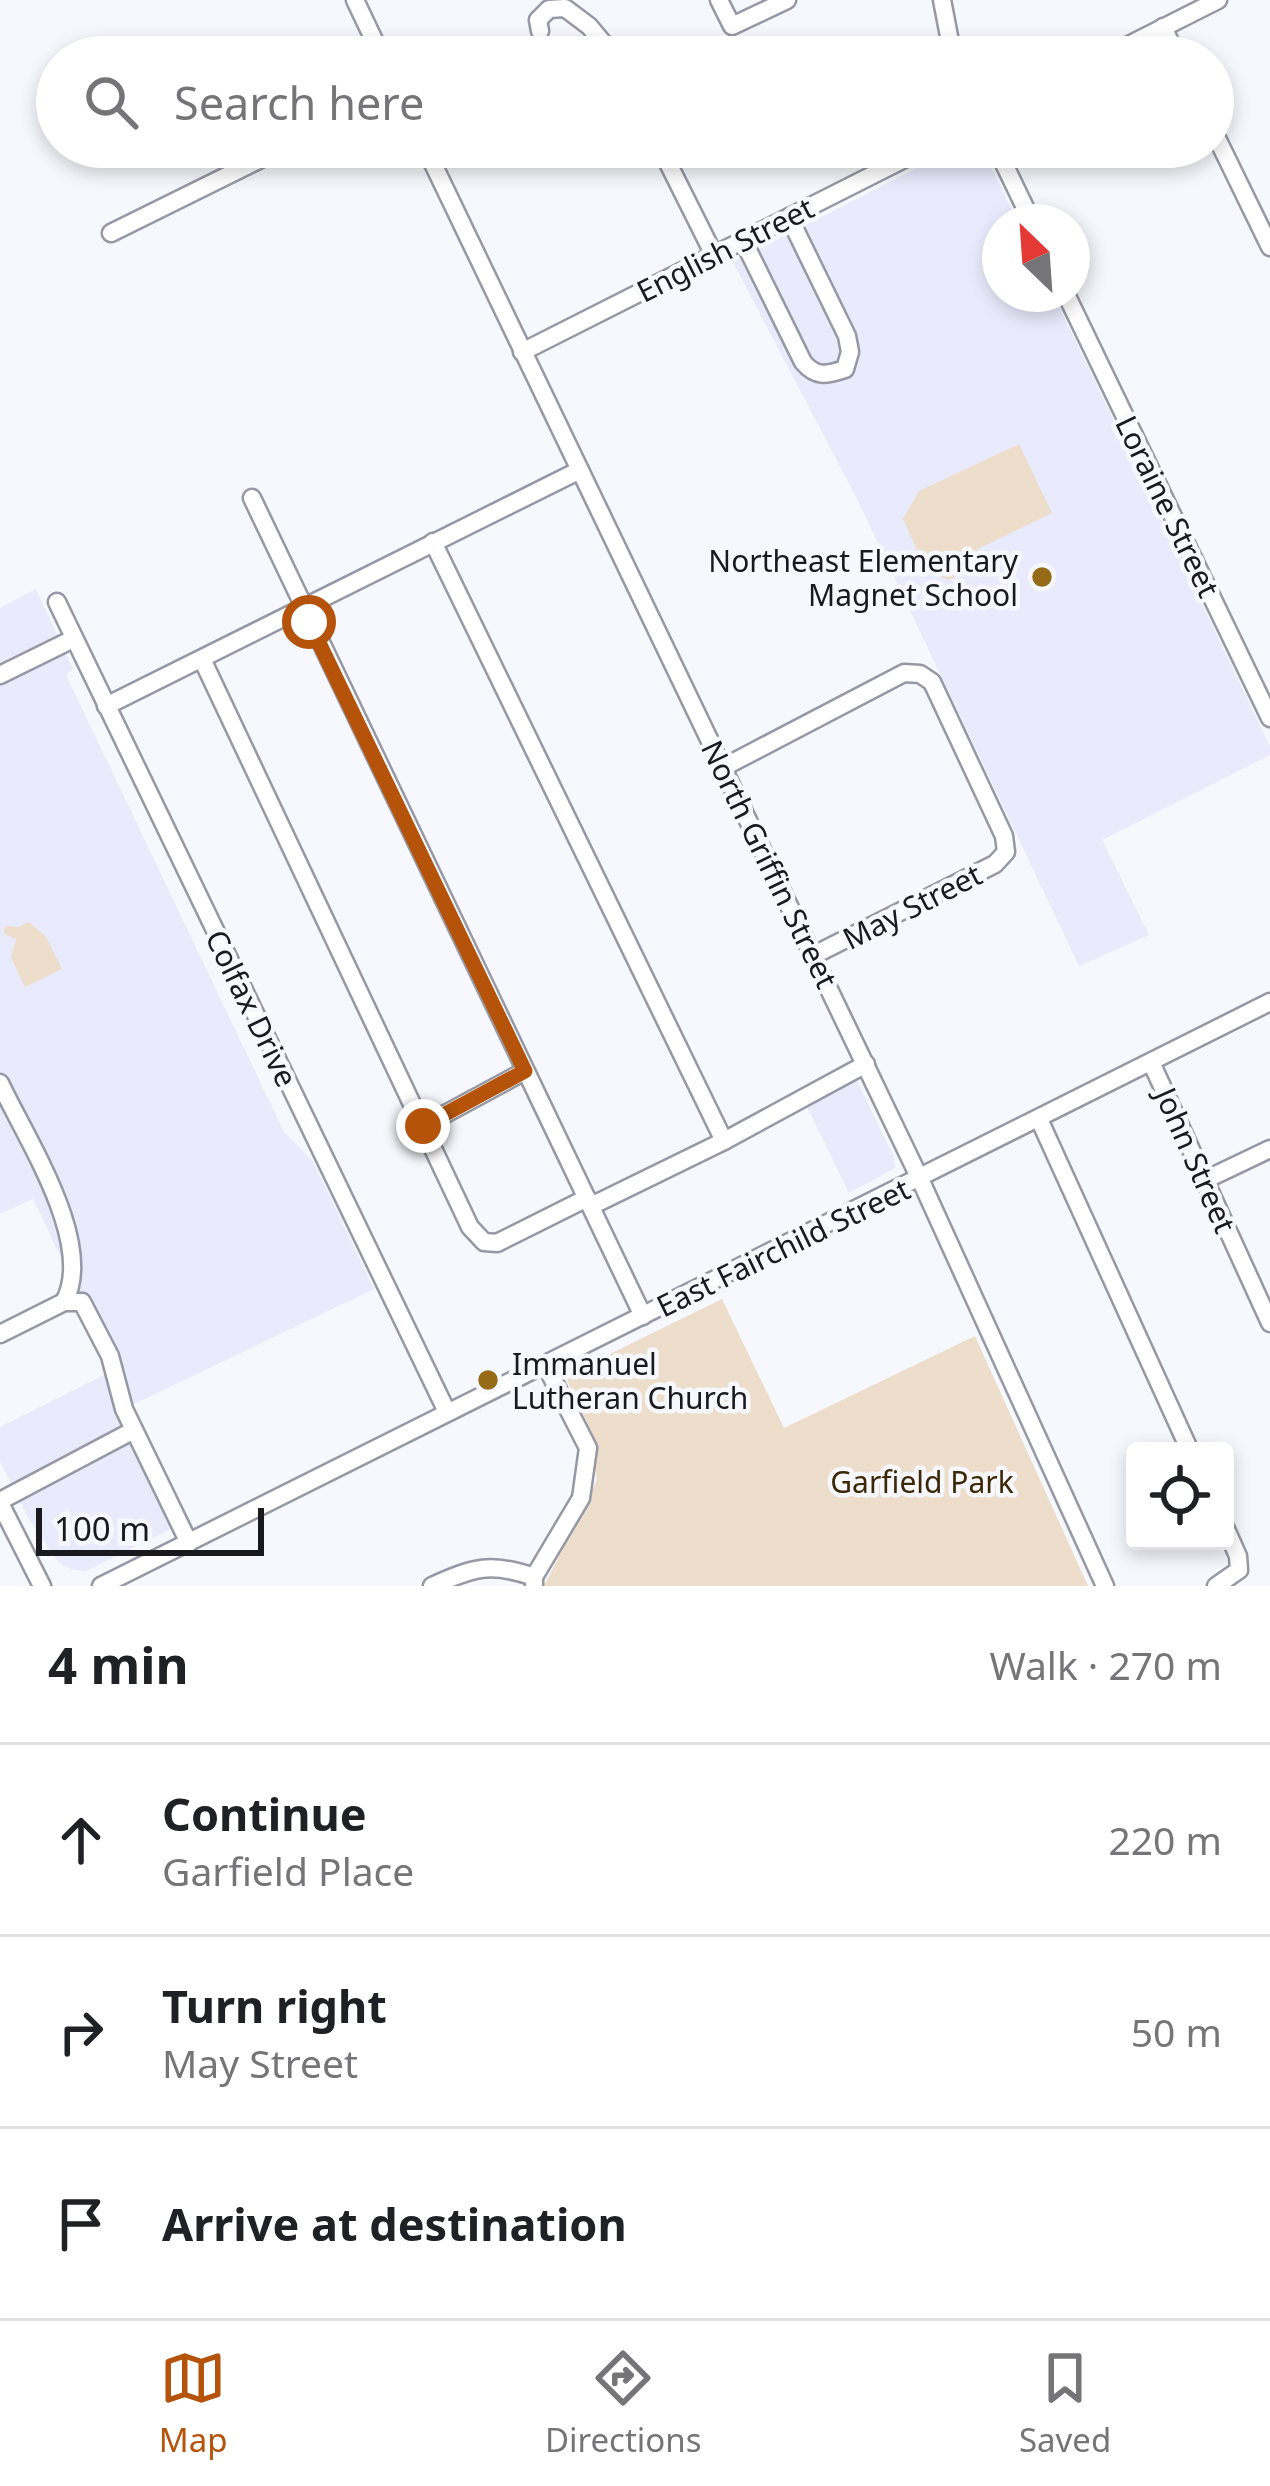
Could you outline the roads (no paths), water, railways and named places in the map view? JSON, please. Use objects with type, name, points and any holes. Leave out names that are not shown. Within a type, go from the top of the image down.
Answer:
[{"type":"street","points":[[355,0],[372,36]]},
{"type":"street","points":[[719,0],[731,26],[787,0]]},
{"type":"street","points":[[943,0],[949,36]]},
{"type":"street","points":[[1146,36],[1184,8],[1217,0]]},
{"type":"street","points":[[540,31],[538,20],[550,9],[566,8],[598,36]]},
{"type":"street","points":[[1163,27],[1168,36]]},
{"type":"street","points":[[111,232],[242,168]]},
{"type":"street","name":"North Griffin Street","points":[[435,168],[866,1064],[1105,1586]]},
{"type":"street","points":[[670,168],[714,255]]},
{"type":"street","name":"English Street","points":[[522,352],[886,168]]},
{"type":"street","points":[[1006,168],[1023,204]]},
{"type":"street","points":[[1232,168],[1270,247]]},
{"type":"street","points":[[743,240],[803,362],[811,372],[825,376],[845,369],[850,352],[847,336],[789,217]]},
{"type":"street","name":"Loraine Street","points":[[1075,312],[1270,718]]},
{"type":"street","points":[[106,706],[580,470]]},
{"type":"street","points":[[252,498],[643,1316]]},
{"type":"street","points":[[433,542],[724,1141]]},
{"type":"street","name":"Colfax Drive","points":[[57,602],[447,1412]]},
{"type":"street","points":[[0,676],[73,639]]},
{"type":"street","points":[[202,659],[470,1227],[484,1242],[497,1243],[724,1141],[866,1064]]},
{"type":"street","name":"May Street","points":[[724,766],[904,673],[920,674],[932,682],[1004,836],[1006,852],[995,864],[814,956]]},
{"type":"street","name":"East Fairchild Street","points":[[112,1583],[1270,1002]]},
{"type":"street","name":"John Street","points":[[1151,1063],[1270,1323]]},
{"type":"street","points":[[423,1126],[525,1071]]},
{"type":"street","points":[[0,1083],[69,1226],[74,1284],[64,1302]]},
{"type":"street","points":[[1039,1119],[1186,1442]]},
{"type":"street","points":[[1205,1180],[1270,1149]]},
{"type":"street","points":[[0,1334],[64,1302],[82,1302],[110,1355],[124,1409],[189,1543]]},
{"type":"street","points":[[432,1586],[464,1572],[500,1565],[534,1582],[581,1498],[588,1448],[545,1364]]},
{"type":"street","points":[[42,1586],[0,1502],[134,1430]]},
{"type":"street","points":[[1216,1586],[1239,1570],[1234,1547]]},
{"type":"place","name":"Northeast Elementary Magnet School","points":[[1042,577]]},
{"type":"place","name":"Immanuel Lutheran Church","points":[[488,1380]]},
{"type":"park label","name":"Garfield Park","points":[[922,1481]]}]
